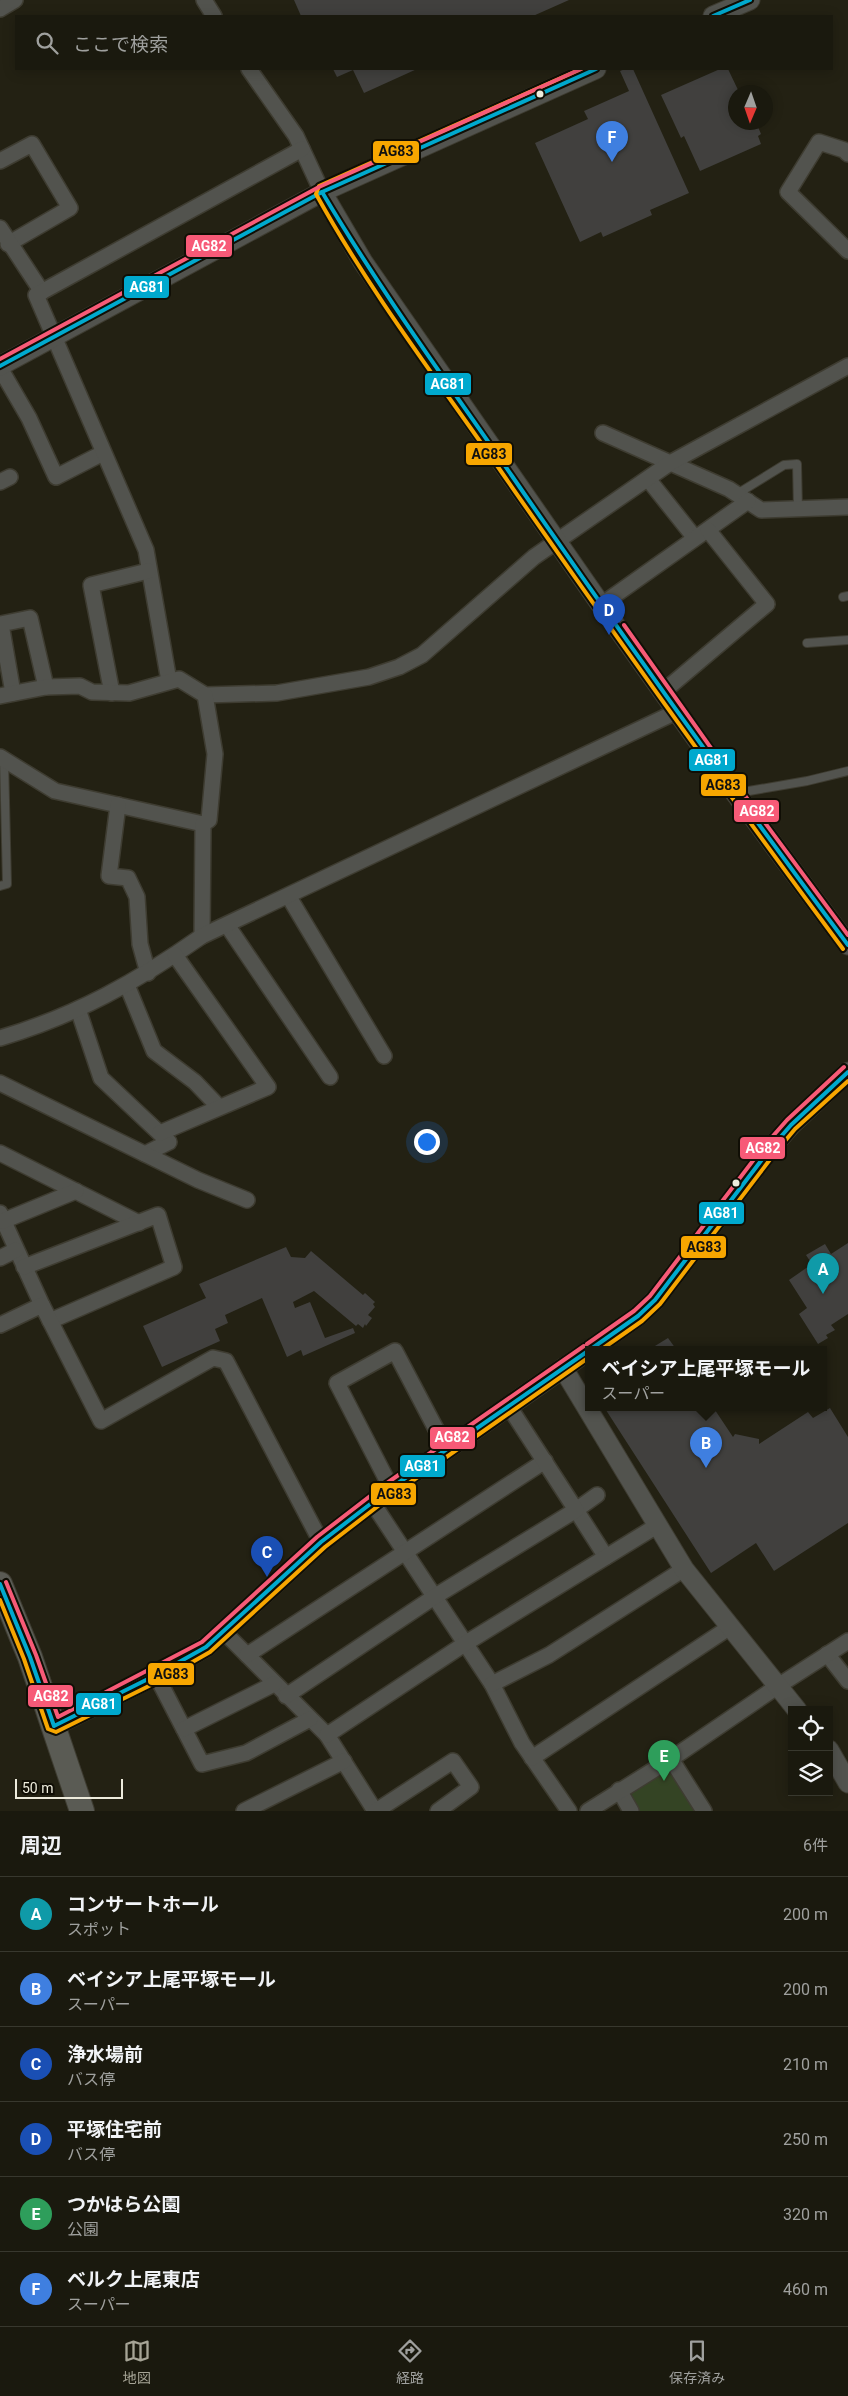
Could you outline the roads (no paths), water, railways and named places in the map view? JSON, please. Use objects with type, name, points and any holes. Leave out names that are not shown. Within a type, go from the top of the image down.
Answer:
[{"type":"main road","points":[[0,1584],[30,1657],[82,1811]]},
{"type":"street","points":[[0,9],[15,0]]},
{"type":"street","points":[[204,0],[213,15]]},
{"type":"street","points":[[715,15],[750,0]]},
{"type":"street","points":[[250,70],[302,149],[322,192],[363,262],[735,793],[848,945]]},
{"type":"street","points":[[103,453],[56,477],[29,418],[0,367],[322,192],[594,70]]},
{"type":"street","points":[[848,154],[844,150],[819,142],[788,192],[848,251]]},
{"type":"street","points":[[0,161],[32,144],[70,208],[8,244]]},
{"type":"street","points":[[170,681],[148,571],[146,550],[36,295],[302,149]]},
{"type":"street","points":[[0,228],[8,244],[42,292]]},
{"type":"street","points":[[46,687],[30,618],[1,624],[6,694],[46,687],[80,686],[92,692],[130,693],[179,679],[206,695],[277,693],[369,676],[400,667],[422,655],[534,557],[670,463],[848,366]]},
{"type":"street","points":[[603,433],[743,498],[761,510],[848,507]]},
{"type":"street","points":[[648,478],[767,604],[664,691]]},
{"type":"street","points":[[602,604],[702,534],[743,498]]},
{"type":"street","points":[[112,693],[90,585],[148,571]]},
{"type":"street","points":[[203,824],[208,820],[212,797],[214,754],[206,695]]},
{"type":"street","points":[[0,1038],[31,1029],[128,985],[202,936],[289,897],[678,711]]},
{"type":"street","points":[[2,758],[55,791],[203,824]]},
{"type":"street","points":[[118,806],[109,876],[128,878],[137,897],[140,944],[148,973]]},
{"type":"street","points":[[202,936],[203,824]]},
{"type":"street","points":[[289,897],[384,1056]]},
{"type":"street","points":[[227,925],[330,1077]]},
{"type":"street","points":[[160,1133],[268,1087],[175,955]]},
{"type":"street","points":[[128,985],[154,1050],[195,1082],[219,1108]]},
{"type":"street","points":[[78,1009],[101,1078],[169,1142],[145,1154]]},
{"type":"street","points":[[596,1346],[638,1316],[655,1300],[770,1149],[791,1125],[848,1072]]},
{"type":"street","points":[[0,1083],[145,1154],[247,1200]]},
{"type":"street","points":[[0,1153],[139,1223]]},
{"type":"street","points":[[76,1191],[2,1217],[42,1306],[100,1420],[213,1358],[226,1361],[321,1542]]},
{"type":"street","points":[[24,1267],[158,1216],[174,1267],[50,1321]]},
{"type":"street","points":[[0,1258],[16,1250]]},
{"type":"street","points":[[0,1325],[42,1306]]},
{"type":"street","points":[[392,1488],[337,1383],[395,1351],[447,1450]]},
{"type":"street","points":[[54,1726],[156,1675],[206,1647],[321,1542],[372,1502],[585,1353]]},
{"type":"street","points":[[563,1368],[585,1404]]},
{"type":"street","points":[[508,1406],[606,1557]]},
{"type":"street","points":[[589,1411],[684,1569],[794,1706]]},
{"type":"street","points":[[247,1655],[545,1461]]},
{"type":"street","points":[[286,1696],[434,1598],[597,1495]]},
{"type":"street","points":[[372,1502],[434,1598],[466,1643],[492,1684],[522,1743],[569,1811]]},
{"type":"street","points":[[328,1735],[466,1643],[658,1525]]},
{"type":"street","points":[[492,1684],[549,1655],[684,1569]]},
{"type":"street","points":[[532,1758],[730,1627]]},
{"type":"street","points":[[224,1632],[286,1696],[328,1735],[376,1811],[453,1761],[471,1787],[438,1811]]},
{"type":"street","points":[[588,1811],[671,1759],[848,1641]]},
{"type":"street","points":[[828,1654],[848,1681]]},
{"type":"street","points":[[156,1675],[202,1764],[246,1753],[310,1719]]},
{"type":"street","points":[[184,1729],[274,1684]]},
{"type":"street","points":[[830,1751],[848,1780]]},
{"type":"street","points":[[671,1759],[704,1811]]},
{"type":"street","points":[[244,1811],[344,1761]]},
{"type":"street","points":[[619,1790],[631,1811]]},
{"type":"lane","points":[[743,498],[784,464],[798,464],[798,510]]},
{"type":"lane","points":[[807,643],[848,640]]},
{"type":"lane","points":[[0,886],[7,884],[2,758]]},
{"type":"lane","points":[[735,793],[807,781],[848,770]]},
{"type":"place","name":"ベルク上尾東店","points":[[612,162]]},
{"type":"place","name":"平塚住宅前","points":[[609,635]]},
{"type":"place","name":"コンサートホール","points":[[823,1294]]},
{"type":"place","name":"ベイシア上尾平塚モール","points":[[706,1468]]},
{"type":"place","name":"浄水場前","points":[[267,1577]]},
{"type":"place","name":"つかはら公園","points":[[664,1781]]}]
